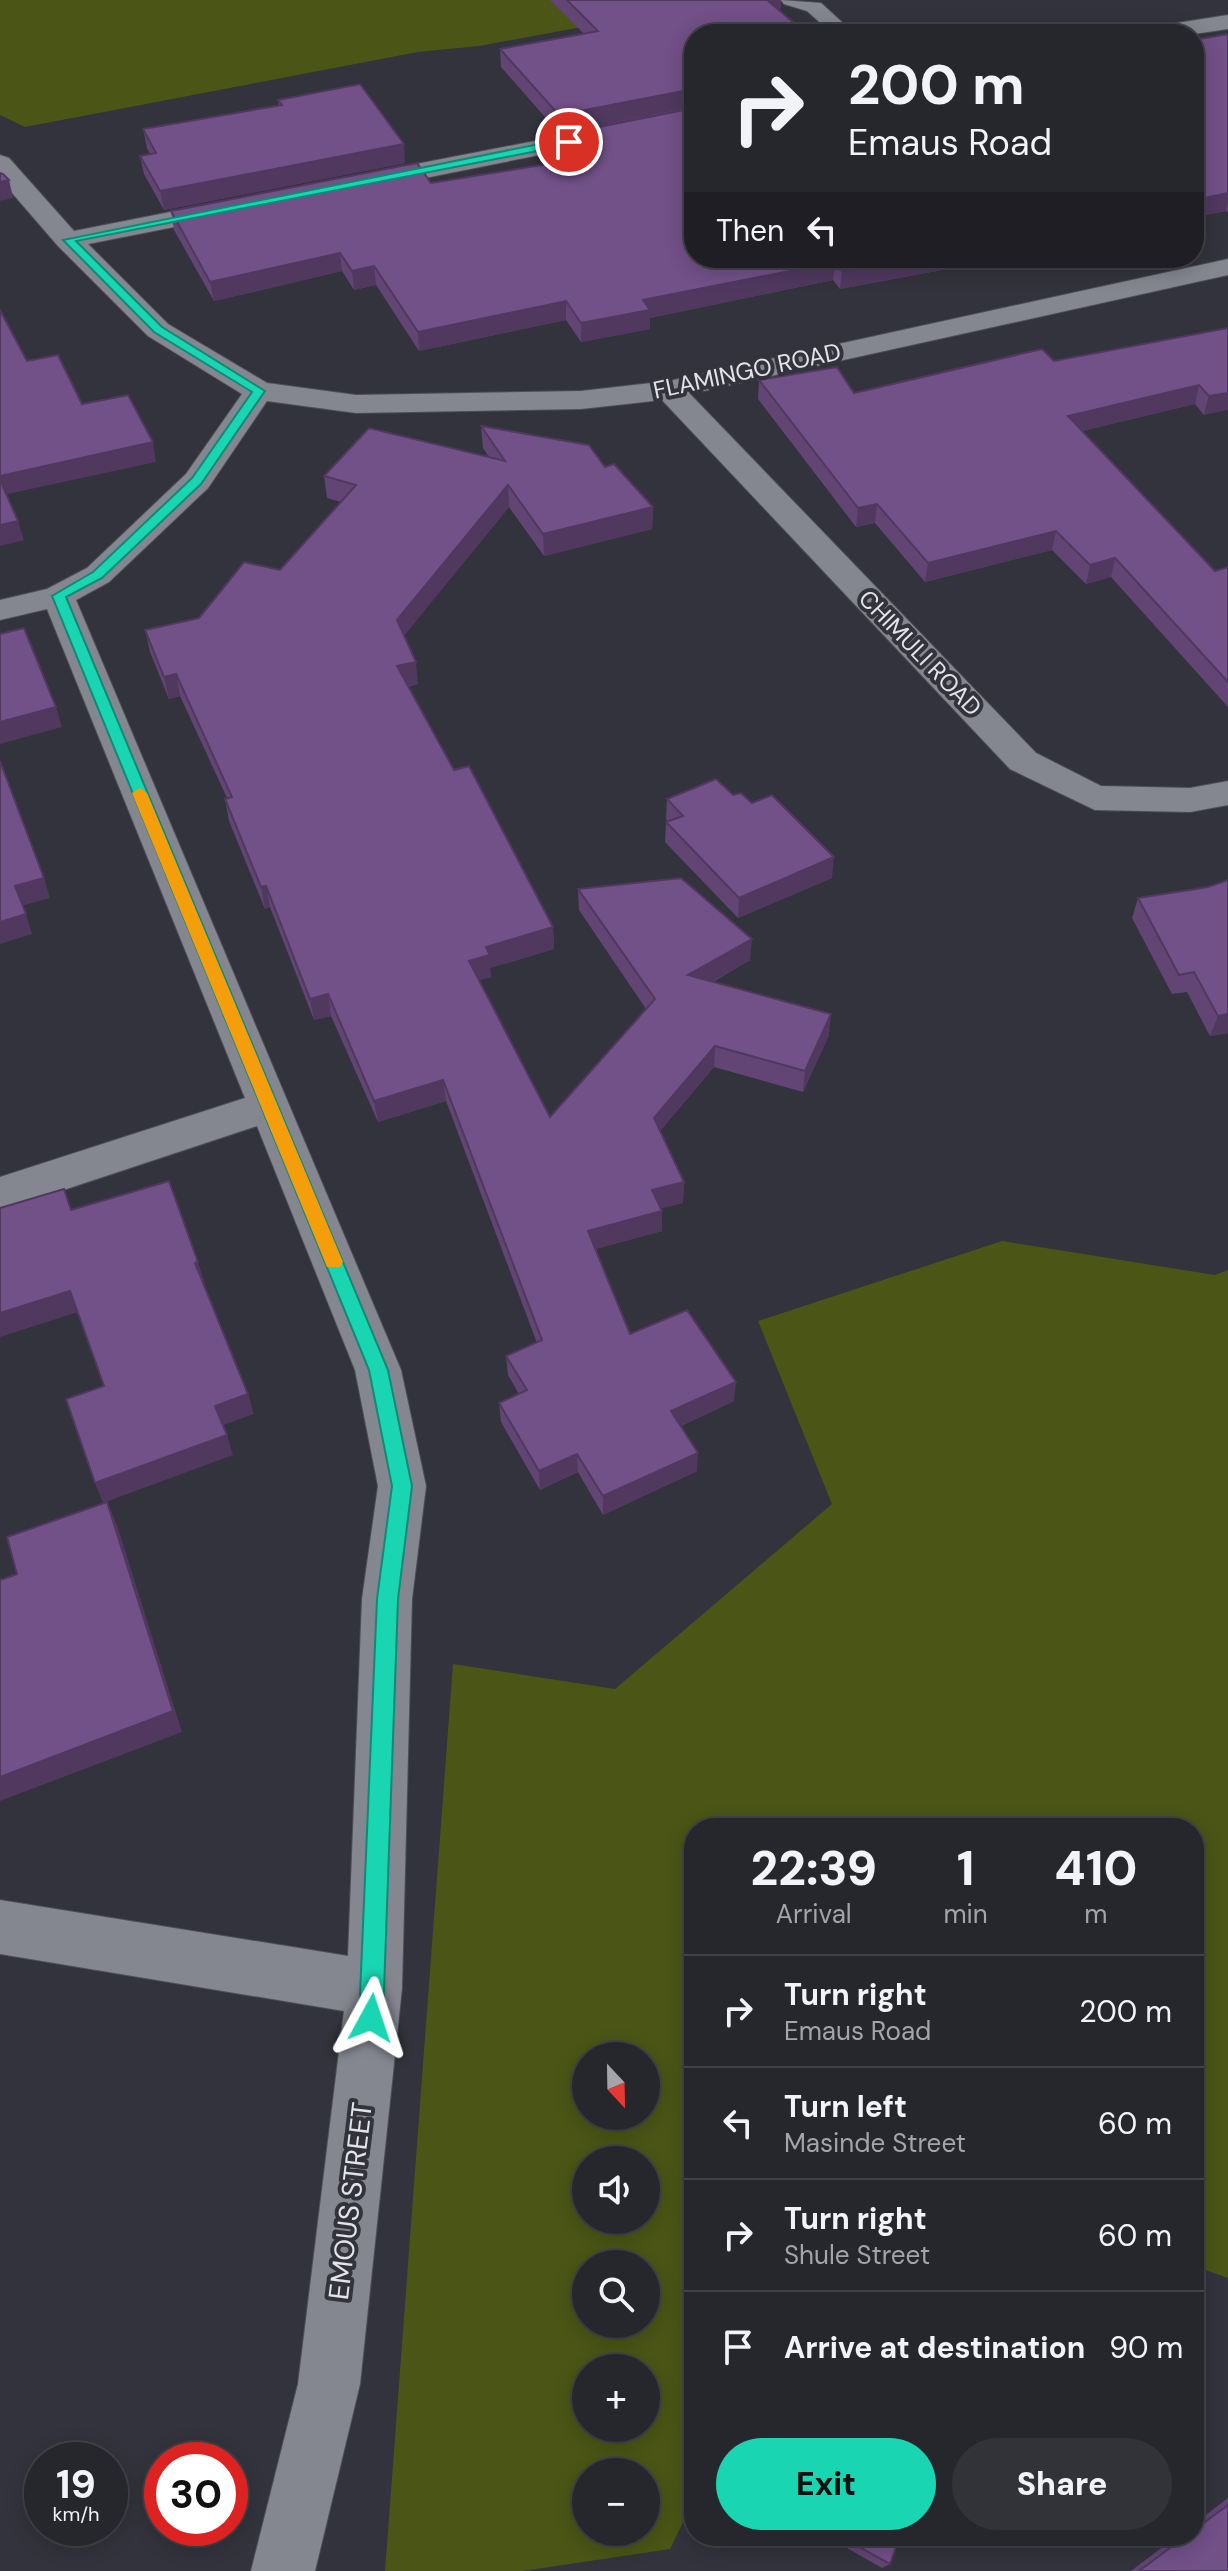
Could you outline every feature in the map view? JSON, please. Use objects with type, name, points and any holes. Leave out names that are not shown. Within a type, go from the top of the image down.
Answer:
[{"type":"street","points":[[1204,26],[1228,22]]},
{"type":"street","points":[[334,188],[684,119]]},
{"type":"street","points":[[0,163],[68,240],[158,330],[259,391],[197,481],[98,575],[58,596],[0,610]]},
{"type":"street","points":[[68,240],[256,203]]},
{"type":"street","name":"FLAMINGO ROAD","points":[[259,391],[356,404],[581,400],[669,390],[1228,267]]},
{"type":"street","points":[[1154,268],[1166,279]]},
{"type":"street","name":"CHIMULI ROAD","points":[[669,390],[1023,761],[1095,798],[1190,800],[1228,793]]},
{"type":"street","name":"EMOUS STREET","points":[[58,596],[378,1370],[402,1486],[387,1599],[374,1988],[329,2384],[283,2571]]},
{"type":"street","points":[[0,1194],[270,1106]]},
{"type":"street","points":[[0,1927],[374,1988]]},
{"type":"lane","points":[[791,0],[814,7],[834,24]]},
{"type":"green space","points":[[0,0],[728,0],[479,46],[418,52],[25,127],[0,115]]},
{"type":"green space","points":[[1002,1241],[1215,1275],[1228,1270],[1228,2278],[1204,2270],[1204,1818],[684,1818],[684,2520],[670,2549],[523,2571],[385,2571],[453,1664],[615,1689],[832,1504],[758,1321]]},
{"type":"building","points":[[567,0],[767,0],[795,24],[684,24],[684,91],[559,115],[500,49],[598,31]]},
{"type":"building","points":[[1228,34],[1228,193],[1204,198],[1204,38]]},
{"type":"building","points":[[360,84],[404,144],[160,191],[140,156],[156,153],[143,129],[282,105],[278,100]]},
{"type":"building","points":[[684,110],[684,268],[805,268],[643,300],[650,310],[581,323],[566,301],[418,332],[374,266],[352,271],[340,253],[210,282],[171,211],[417,163],[431,183],[579,159],[567,146],[583,143],[574,132]]},
{"type":"building","points":[[0,173],[3,174],[9,180],[0,182]]},
{"type":"building","points":[[0,310],[27,361],[58,355],[82,404],[128,395],[153,442],[0,476]]},
{"type":"building","points":[[1228,328],[1228,393],[1209,396],[1199,385],[1068,416],[1215,571],[1228,567],[1228,682],[1115,558],[1090,565],[1056,531],[928,563],[877,504],[858,508],[759,380],[837,367],[854,393],[1042,349],[1054,361]]},
{"type":"building","points":[[481,426],[589,445],[605,467],[614,464],[653,507],[543,534],[508,485],[397,620],[416,662],[397,666],[454,770],[469,766],[553,927],[486,947],[490,955],[469,961],[550,1117],[655,999],[578,889],[681,878],[752,939],[688,975],[831,1014],[805,1071],[715,1046],[654,1118],[684,1182],[652,1190],[662,1211],[588,1231],[630,1334],[687,1310],[736,1382],[671,1411],[698,1453],[603,1496],[577,1454],[539,1471],[499,1403],[527,1390],[506,1356],[542,1340],[443,1080],[374,1101],[328,994],[310,999],[266,886],[261,887],[225,799],[232,797],[176,674],[164,677],[145,630],[199,618],[244,562],[280,570],[356,485],[324,476],[369,428],[505,461]]},
{"type":"building","points":[[0,480],[18,521],[0,525]]},
{"type":"building","points":[[24,628],[56,707],[0,722],[0,634]]},
{"type":"building","points":[[0,761],[44,878],[15,886],[26,914],[0,922]]},
{"type":"building","points":[[716,779],[733,795],[741,793],[752,803],[772,795],[834,857],[739,898],[666,822],[683,816],[667,799]]},
{"type":"building","points":[[1228,880],[1228,1014],[1218,1016],[1194,972],[1179,975],[1138,898],[1208,887]]},
{"type":"building","points":[[169,1181],[198,1262],[195,1263],[248,1394],[215,1406],[227,1435],[95,1483],[66,1399],[104,1386],[70,1291],[0,1313],[0,1208],[64,1189],[71,1210]]},
{"type":"building","points":[[107,1502],[173,1711],[0,1777],[0,1580],[17,1574],[7,1537]]},
{"type":"building","points":[[1228,2505],[1228,2571],[1139,2571],[1173,2546],[1204,2546],[1204,2523]]},
{"type":"building","points":[[858,2546],[896,2546],[890,2564]]},
{"type":"slow traffic","points":[[140,793],[334,1262]]},
{"type":"route","points":[[371,2018],[387,1599],[402,1486],[378,1370],[58,596],[98,575],[197,481],[259,391],[158,330],[68,240],[569,142]]}]
